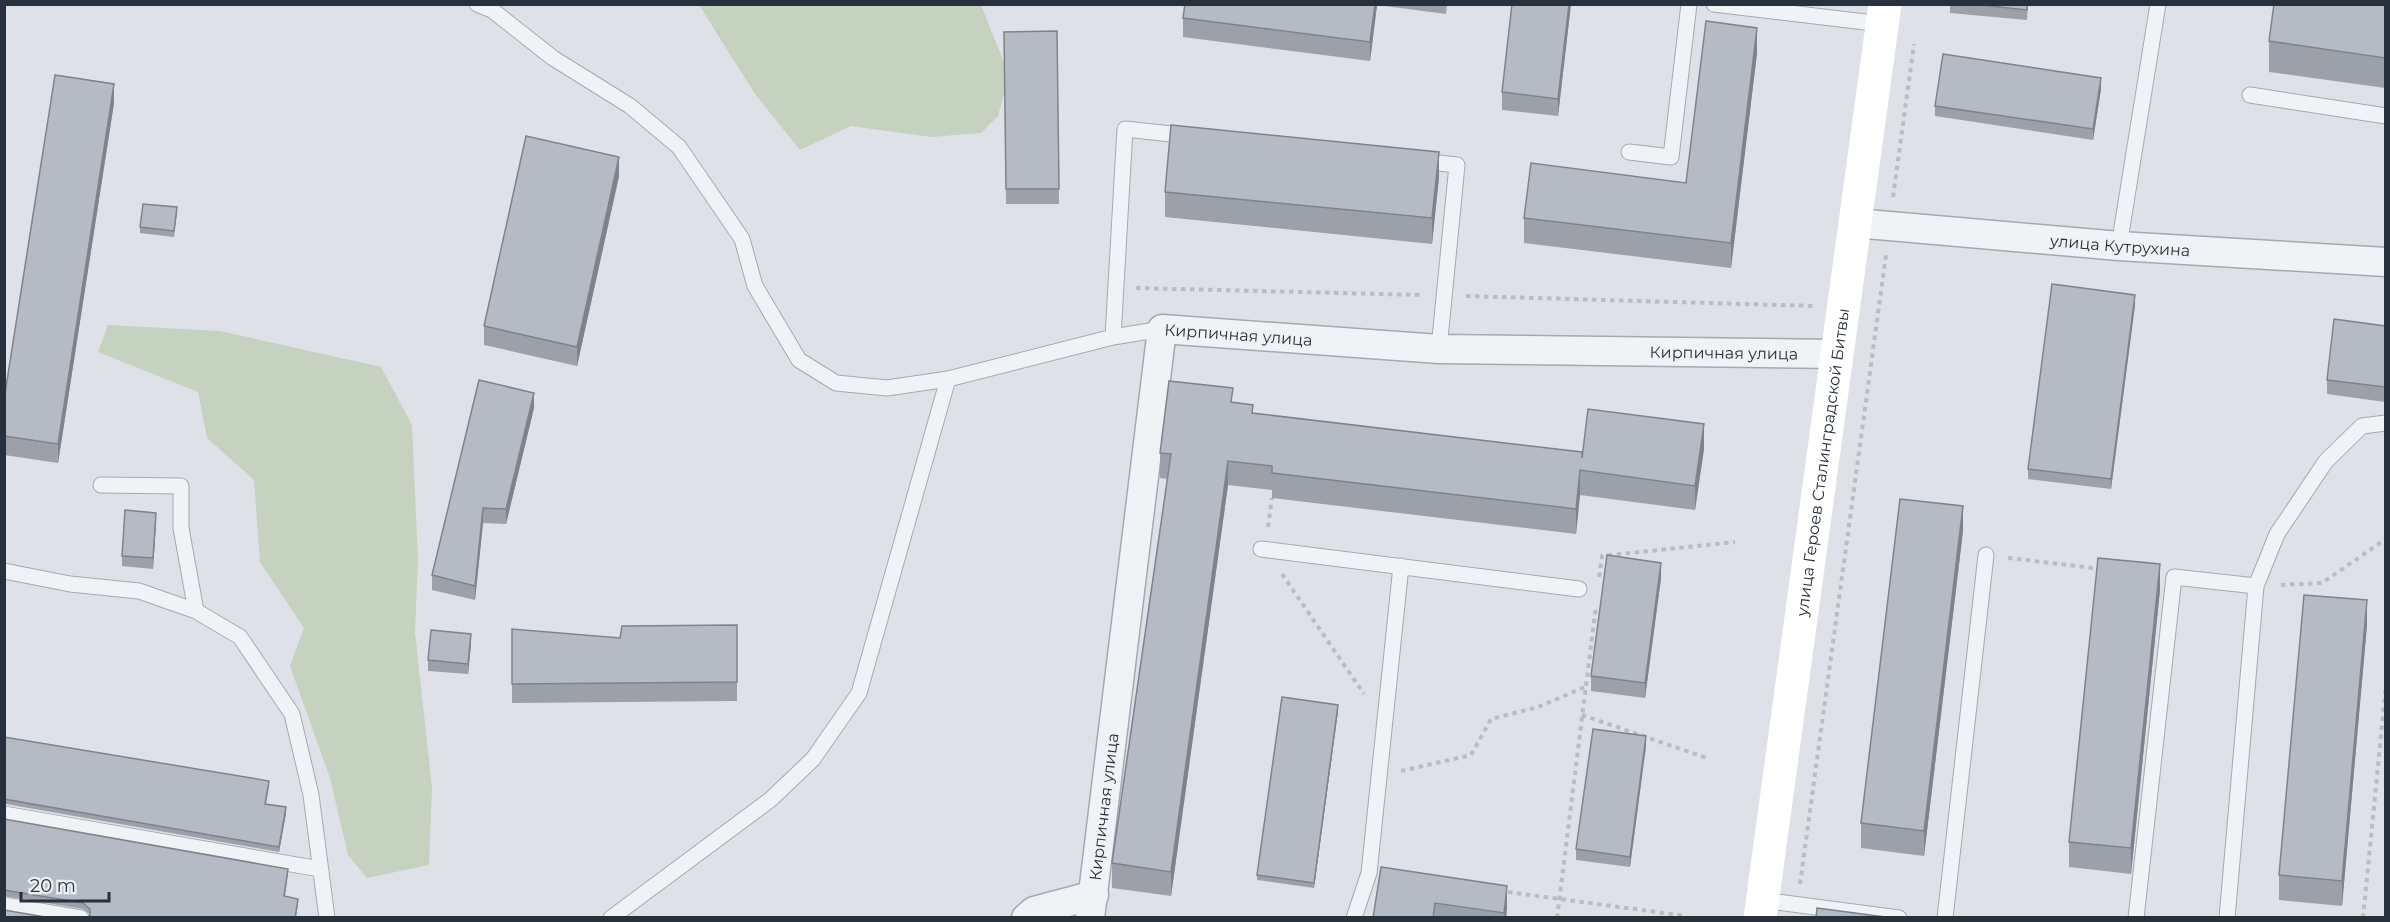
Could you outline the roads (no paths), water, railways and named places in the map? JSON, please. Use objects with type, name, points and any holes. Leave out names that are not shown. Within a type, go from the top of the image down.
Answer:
[{"type":"street","name":"улица Героев Сталинградской Битвы","points":[[1761,909],[1884,14]]},
{"type":"street","name":"улица Кутрухина","points":[[1855,223],[2119,246],[2385,262]]},
{"type":"street","name":"Кирпичная улица","points":[[1092,906],[1162,329],[1439,349],[1837,354]]},
{"type":"street","points":[[1026,918],[1034,911],[1092,906]]},
{"type":"lane","points":[[477,4],[492,10],[554,58],[630,106],[679,147],[742,239],[755,286],[800,360],[836,382],[887,388],[948,379],[1113,337],[1162,329]]},
{"type":"lane","points":[[1629,152],[1671,157],[1689,4]]},
{"type":"lane","points":[[1714,4],[1884,14]]},
{"type":"lane","points":[[2119,246],[2158,4]]},
{"type":"lane","points":[[2250,95],[2385,116]]},
{"type":"lane","points":[[1113,337],[1125,129],[1208,138]]},
{"type":"lane","points":[[1409,160],[1457,165],[1439,349]]},
{"type":"lane","points":[[611,918],[770,800],[813,759],[859,693],[948,379]]},
{"type":"lane","points":[[2227,918],[2256,586],[2277,534],[2326,460],[2362,426],[2385,423]]},
{"type":"lane","points":[[101,485],[181,486],[181,528],[195,611]]},
{"type":"lane","points":[[1263,550],[1579,589]]},
{"type":"lane","points":[[1945,918],[1986,555]]},
{"type":"lane","points":[[1354,918],[1375,873],[1378,786],[1401,566]]},
{"type":"lane","points":[[4,572],[70,584],[139,591],[195,611],[240,637],[292,714],[311,795],[327,918]]},
{"type":"lane","points":[[2136,918],[2174,577],[2256,586]]},
{"type":"lane","points":[[4,814],[320,869]]},
{"type":"lane","points":[[4,905],[81,918]]},
{"type":"lane","points":[[1761,909],[1797,905],[1899,918]]}]
